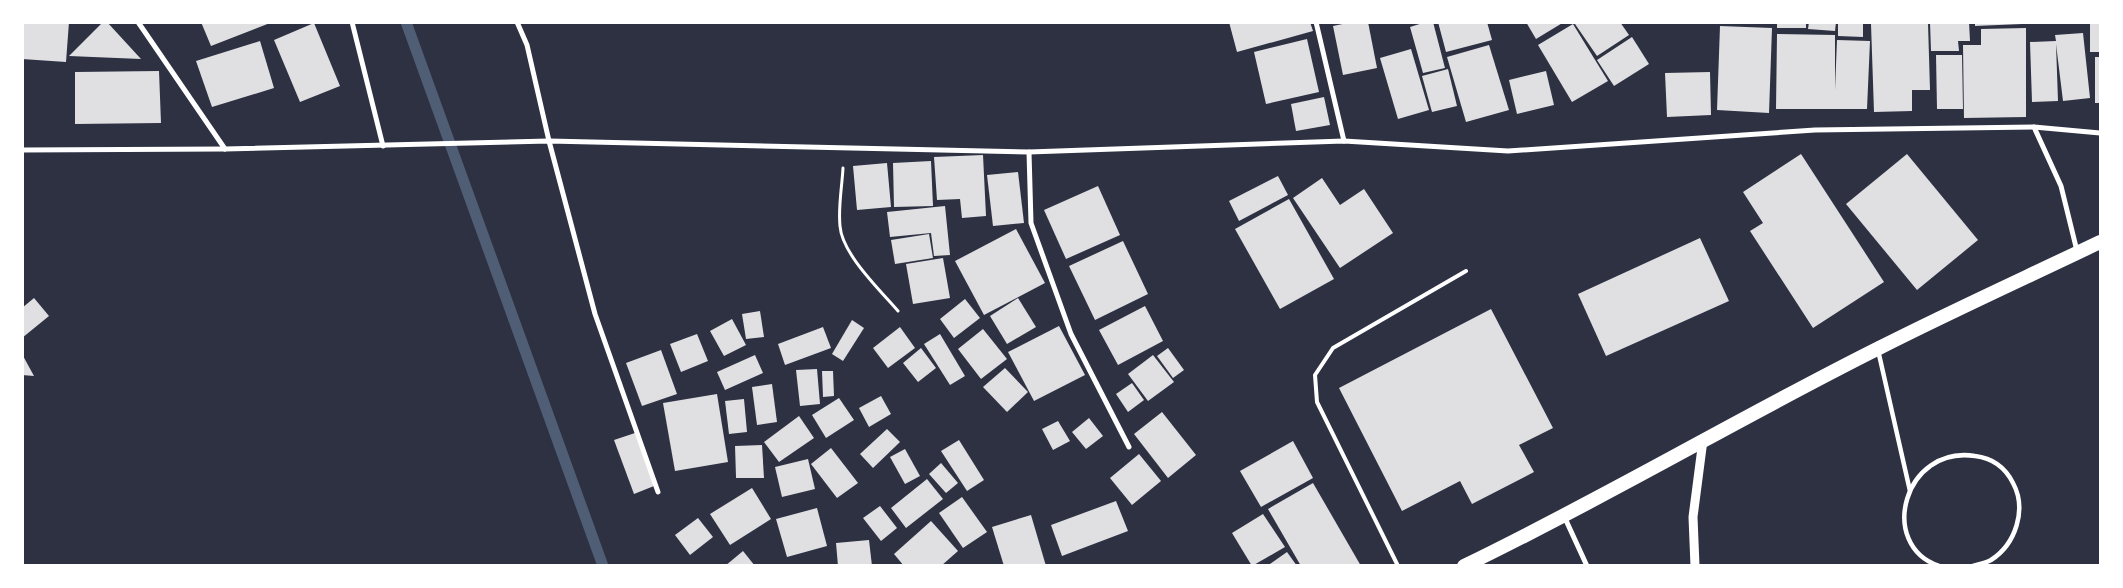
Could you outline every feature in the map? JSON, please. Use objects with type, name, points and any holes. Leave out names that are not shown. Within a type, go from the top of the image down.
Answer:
[{"type":"highway","points":[[1464,566],[1564,516],[1878,348],[2100,242]]},
{"type":"street","points":[[138,22],[225,149]]},
{"type":"street","points":[[352,22],[383,146]]},
{"type":"street","points":[[517,22],[527,45],[549,141],[595,314],[658,492]]},
{"type":"street","points":[[1316,22],[1344,141]]},
{"type":"street","points":[[22,150],[225,149],[533,141],[1030,152],[1344,141],[1508,150],[1815,130],[2034,127],[2100,134]]},
{"type":"street","points":[[2034,127],[2061,186],[2078,253]]},
{"type":"street","points":[[1030,152],[1031,224],[1071,334],[1129,447]]},
{"type":"street","points":[[1878,348],[1910,490]]},
{"type":"street","points":[[1695,566],[1693,517],[1703,440]]},
{"type":"street","points":[[1939,566],[1916,551],[1905,530],[1905,506],[1912,484],[1930,465],[1946,456],[1965,454],[1985,457],[2002,467],[2013,484],[2020,505],[2016,530],[2006,547],[1990,561],[1973,566]]},
{"type":"street","points":[[1564,516],[1587,566]]},
{"type":"lane","points":[[1398,566],[1317,402],[1315,375],[1333,348],[1466,271]]},
{"type":"path","points":[[844,147],[840,227],[847,246],[860,266],[898,311]]},
{"type":"building","points":[[22,22],[69,22],[66,62],[22,59]]},
{"type":"building","points":[[103,22],[107,22],[141,59],[69,56]]},
{"type":"building","points":[[201,22],[270,22],[270,23],[211,46]]},
{"type":"building","points":[[1229,22],[1310,22],[1313,31],[1237,52]]},
{"type":"building","points":[[1352,22],[1368,22],[1377,68],[1343,75],[1333,26]]},
{"type":"building","points":[[1433,22],[1445,68],[1423,73],[1410,27]]},
{"type":"building","points":[[1438,22],[1487,22],[1492,40],[1446,52]]},
{"type":"building","points":[[1526,22],[1564,22],[1536,39]]},
{"type":"building","points":[[1577,22],[1620,22],[1629,35],[1597,56],[1575,24]]},
{"type":"building","points":[[1777,22],[1806,22],[1806,28],[1777,28]]},
{"type":"building","points":[[1809,22],[1836,22],[1835,31],[1808,29]]},
{"type":"building","points":[[1838,22],[1863,22],[1863,37],[1838,36]]},
{"type":"building","points":[[1930,22],[1969,22],[1970,41],[1958,41],[1959,51],[1931,51]]},
{"type":"building","points":[[1975,22],[2022,22],[2022,24],[1975,26]]},
{"type":"building","points":[[314,23],[340,86],[300,102],[274,40]]},
{"type":"building","points":[[1928,23],[1930,90],[1912,90],[1912,111],[1874,112],[1871,24]]},
{"type":"building","points":[[2090,23],[2100,23],[2100,52],[2090,52]]},
{"type":"building","points":[[1573,24],[1608,81],[1572,102],[1538,45]]},
{"type":"building","points":[[1720,26],[1772,28],[1769,113],[1717,110]]},
{"type":"building","points":[[2026,28],[2026,117],[1964,118],[1963,45],[1981,45],[1981,29]]},
{"type":"building","points":[[2083,33],[2090,98],[2063,101],[2056,44],[2058,101],[2032,102],[2030,42],[2056,41],[2055,35]]},
{"type":"building","points":[[1777,34],[1835,35],[1835,90],[1837,40],[1870,41],[1867,109],[1776,109]]},
{"type":"building","points":[[1632,37],[1649,64],[1614,86],[1597,60]]},
{"type":"building","points":[[1307,39],[1319,92],[1266,104],[1254,52]]},
{"type":"building","points":[[260,41],[274,88],[212,107],[196,61]]},
{"type":"building","points":[[1489,45],[1509,110],[1466,122],[1447,57]]},
{"type":"building","points":[[1411,49],[1429,110],[1398,119],[1380,58]]},
{"type":"building","points":[[1936,55],[1962,55],[1963,109],[1937,109]]},
{"type":"building","points":[[2095,57],[2100,57],[2100,103],[2095,103]]},
{"type":"building","points":[[1448,69],[1457,106],[1432,112],[1422,76]]},
{"type":"building","points":[[159,71],[161,123],[75,124],[75,72]]},
{"type":"building","points":[[1546,71],[1554,105],[1517,114],[1509,80]]},
{"type":"building","points":[[1710,72],[1711,115],[1667,117],[1665,73]]},
{"type":"building","points":[[1324,97],[1330,125],[1296,131],[1291,104]]},
{"type":"building","points":[[1801,154],[1884,282],[1813,328],[1750,231],[1763,223],[1743,192]]},
{"type":"building","points":[[1907,154],[1978,240],[1917,290],[1846,204]]},
{"type":"building","points":[[983,155],[986,216],[962,218],[960,199],[937,200],[934,157]]},
{"type":"building","points":[[931,161],[933,206],[894,207],[893,163]]},
{"type":"building","points":[[887,163],[891,207],[857,210],[853,166]]},
{"type":"building","points":[[1018,172],[1024,223],[993,226],[987,175]]},
{"type":"building","points":[[1278,176],[1288,195],[1239,221],[1229,201]]},
{"type":"building","points":[[1322,178],[1340,205],[1364,189],[1393,233],[1340,268],[1293,198]]},
{"type":"building","points":[[1098,186],[1120,235],[1066,259],[1044,210]]},
{"type":"building","points":[[1289,199],[1334,279],[1280,309],[1235,229]]},
{"type":"building","points":[[945,206],[950,255],[934,256],[931,233],[890,237],[887,212]]},
{"type":"building","points":[[1016,229],[1045,283],[984,315],[955,261]]},
{"type":"building","points":[[929,234],[933,258],[895,264],[891,240]]},
{"type":"building","points":[[1700,238],[1729,301],[1606,356],[1578,294]]},
{"type":"building","points":[[1123,241],[1148,294],[1095,320],[1069,266]]},
{"type":"building","points":[[943,258],[950,298],[913,304],[906,264]]},
{"type":"building","points":[[34,298],[49,316],[22,338],[22,308]]},
{"type":"building","points":[[1018,298],[1036,327],[1007,344],[990,316]]},
{"type":"building","points":[[965,299],[980,318],[954,338],[940,319]]},
{"type":"building","points":[[1145,306],[1163,341],[1118,365],[1099,330]]},
{"type":"building","points":[[1491,309],[1553,428],[1519,445],[1534,472],[1472,504],[1460,481],[1402,511],[1339,388]]},
{"type":"building","points":[[760,311],[764,337],[746,339],[742,314]]},
{"type":"building","points":[[732,319],[746,345],[724,356],[710,331]]},
{"type":"building","points":[[852,320],[864,328],[843,361],[832,354]]},
{"type":"building","points":[[1059,326],[1085,375],[1034,401],[1008,352]]},
{"type":"building","points":[[823,327],[831,348],[785,365],[778,344]]},
{"type":"building","points":[[900,327],[915,348],[888,368],[873,348]]},
{"type":"building","points":[[983,329],[1007,359],[981,379],[958,349]]},
{"type":"building","points":[[697,334],[708,361],[681,372],[670,344]]},
{"type":"building","points":[[940,334],[965,376],[950,385],[924,344]]},
{"type":"building","points":[[921,348],[936,368],[918,382],[903,363]]},
{"type":"building","points":[[1168,348],[1184,370],[1173,378],[1157,356]]},
{"type":"building","points":[[661,350],[677,394],[642,406],[626,363]]},
{"type":"building","points":[[22,354],[34,376],[22,375]]},
{"type":"building","points":[[755,355],[763,373],[725,390],[717,372]]},
{"type":"building","points":[[1153,355],[1174,382],[1148,401],[1128,374]]},
{"type":"building","points":[[1005,368],[1028,392],[1007,412],[983,387]]},
{"type":"building","points":[[817,369],[820,404],[800,406],[796,370]]},
{"type":"building","points":[[822,371],[833,371],[834,396],[823,397]]},
{"type":"building","points":[[1132,383],[1144,400],[1128,412],[1116,394]]},
{"type":"building","points":[[772,384],[777,422],[757,425],[752,387]]},
{"type":"building","points":[[717,394],[728,462],[675,471],[663,403]]},
{"type":"building","points":[[881,396],[891,414],[869,427],[859,408]]},
{"type":"building","points":[[839,398],[854,420],[826,438],[812,415]]},
{"type":"building","points":[[744,399],[747,432],[729,434],[725,401]]},
{"type":"building","points":[[1162,412],[1196,455],[1168,478],[1134,434]]},
{"type":"building","points":[[799,416],[814,438],[779,462],[764,442]]},
{"type":"building","points":[[1089,418],[1103,436],[1086,449],[1072,432]]},
{"type":"building","points":[[1058,421],[1070,441],[1053,450],[1042,429]]},
{"type":"building","points":[[887,429],[900,442],[873,468],[860,454]]},
{"type":"building","points":[[635,433],[654,486],[634,494],[614,440]]},
{"type":"building","points":[[959,440],[984,480],[967,491],[941,451]]},
{"type":"building","points":[[1293,441],[1313,478],[1261,507],[1240,471]]},
{"type":"building","points":[[762,445],[764,478],[736,478],[735,446]]},
{"type":"building","points":[[831,448],[858,483],[837,498],[811,464]]},
{"type":"building","points":[[905,449],[920,476],[905,484],[890,457]]},
{"type":"building","points":[[1139,454],[1161,481],[1132,505],[1110,478]]},
{"type":"building","points":[[808,459],[815,489],[782,497],[775,467]]},
{"type":"building","points":[[941,463],[958,483],[946,493],[929,474]]},
{"type":"building","points":[[927,479],[943,499],[906,528],[891,508]]},
{"type":"building","points":[[1313,483],[1361,566],[1301,566],[1268,509]]},
{"type":"building","points":[[752,488],[771,519],[730,545],[710,514]]},
{"type":"building","points":[[962,497],[987,532],[963,548],[939,513]]},
{"type":"building","points":[[1116,501],[1128,531],[1062,556],[1051,525]]},
{"type":"building","points":[[880,506],[897,528],[881,541],[863,518]]},
{"type":"building","points":[[817,508],[827,546],[787,557],[776,519]]},
{"type":"building","points":[[1263,514],[1285,547],[1252,566],[1232,533]]},
{"type":"building","points":[[1031,515],[1046,566],[1004,566],[992,527]]},
{"type":"building","points":[[698,518],[713,537],[690,555],[675,535]]},
{"type":"building","points":[[931,521],[958,551],[941,566],[904,566],[894,554]]},
{"type":"building","points":[[869,540],[872,566],[838,566],[836,543]]},
{"type":"building","points":[[743,551],[755,566],[725,566]]},
{"type":"building","points":[[1287,552],[1297,566],[1267,566]]},
{"type":"waterway","points":[[406,22],[603,566]]}]
